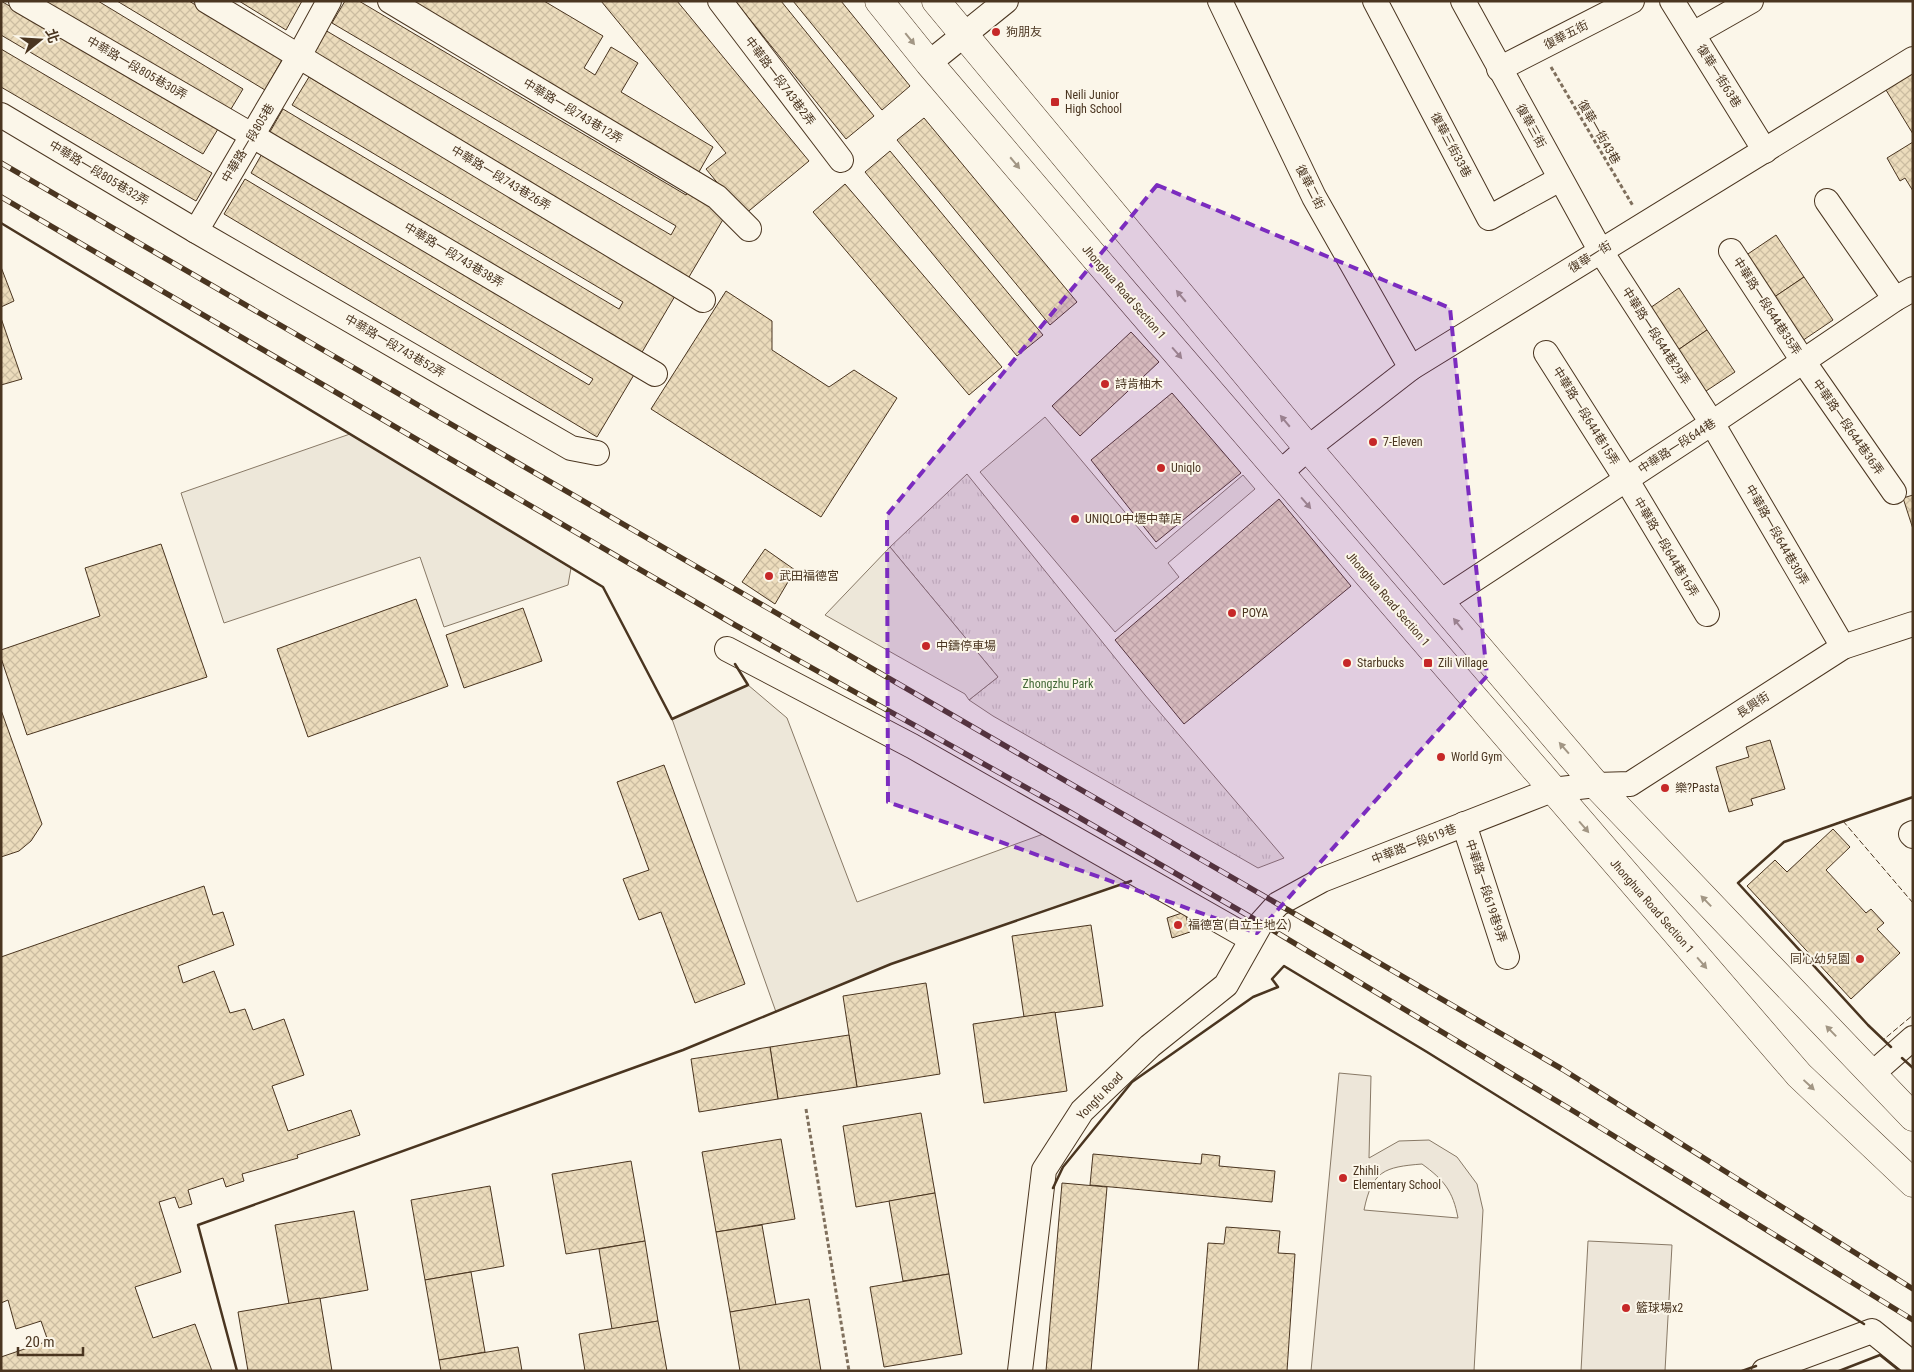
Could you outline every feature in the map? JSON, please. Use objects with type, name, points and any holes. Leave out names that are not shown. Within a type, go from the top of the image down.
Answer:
[{"type":"main road","name":"Jhonghua Road Section 1","points":[[879,1],[929,63],[1552,790],[1799,1075],[1913,1183]]},
{"type":"main road","points":[[936,1],[1308,448],[1596,785],[1913,1117]]},
{"type":"street","name":"中華路一段805巷30弄","points":[[21,1],[253,136]]},
{"type":"street","name":"中華路一段743巷26弄","points":[[207,1],[703,300]]},
{"type":"street","name":"中華路一段805巷","points":[[196,231],[300,56],[329,1]]},
{"type":"street","name":"中華路一段743巷12弄","points":[[390,1],[717,197],[749,229]]},
{"type":"street","name":"中華路一段743巷2弄","points":[[720,1],[841,160]]},
{"type":"street","points":[[929,63],[1006,1]]},
{"type":"street","name":"復華二街","points":[[1220,1],[1314,197],[1411,368]]},
{"type":"street","name":"復華三街33巷","points":[[1375,1],[1489,218],[1560,179]]},
{"type":"street","name":"復華三街","points":[[1463,1],[1499,70],[1600,250]]},
{"type":"street","name":"復華五街","points":[[1499,70],[1632,1]]},
{"type":"street","name":"復華一街63巷","points":[[1672,1],[1765,151]]},
{"type":"street","points":[[1693,34],[1751,1]]},
{"type":"street","name":"復華一街","points":[[1280,472],[1411,368],[1913,59]]},
{"type":"street","name":"中華路一段805巷32弄","points":[[1,116],[196,231]]},
{"type":"street","name":"中華路一段743巷38弄","points":[[253,136],[655,374]]},
{"type":"street","points":[[1827,201],[1904,294]]},
{"type":"street","name":"中華路一段743巷52弄","points":[[196,231],[572,448],[597,453]]},
{"type":"street","name":"中華路一段644巷29弄","points":[[1600,250],[1712,423]]},
{"type":"street","name":"中華路一段644巷35弄","points":[[1731,251],[1803,361]]},
{"type":"street","name":"中華路一段644巷","points":[[1440,602],[1904,294]]},
{"type":"street","name":"中華路一段644巷15弄","points":[[1546,353],[1626,479]]},
{"type":"street","name":"中華路一段644巷36弄","points":[[1803,361],[1894,492]]},
{"type":"street","name":"中華路一段644巷30弄","points":[[1712,423],[1843,647]]},
{"type":"street","name":"中華路一段644巷16弄","points":[[1626,479],[1707,614]]},
{"type":"street","name":"長興街","points":[[1552,790],[1596,785],[1630,784],[1843,647],[1913,624]]},
{"type":"street","points":[[727,649],[920,751],[1251,939]]},
{"type":"street","name":"中華路一段619巷","points":[[1278,904],[1322,880],[1552,790]]},
{"type":"street","name":"中華路一段619巷9弄","points":[[1464,824],[1507,957]]},
{"type":"street","name":"Yongfu Road","points":[[1020,1371],[1044,1170],[1082,1111],[1150,1046],[1226,985],[1261,923],[1278,904]]},
{"type":"street","points":[[1872,1074],[1913,1038]]},
{"type":"street","points":[[1764,1371],[1872,1331],[1913,1364]]},
{"type":"path","name":"復華一街43巷","points":[[1540,48],[1643,224]]},
{"type":"path","points":[[806,1109],[849,1371]]},
{"type":"highlighted area","points":[[1157,185],[1450,308],[1487,676],[1257,933],[888,802],[887,515]]},
{"type":"green space","name":"Zhongzhu Park","points":[[967,474],[1145,695],[1284,858],[1258,868],[993,716],[969,700],[998,677],[890,547]]},
{"type":"green space","points":[[1339,1073],[1371,1076],[1369,1158],[1399,1141],[1429,1140],[1457,1157],[1477,1184],[1483,1210],[1474,1371],[1311,1371]],"holes":[[[1422,1164],[1442,1181],[1450,1193],[1458,1218],[1364,1210],[1371,1187],[1382,1174],[1389,1170],[1409,1165]]]},
{"type":"green space","name":"籃球場x2","points":[[1588,1241],[1672,1245],[1665,1371],[1581,1371]]},
{"type":"shaded area","name":"UNIQLO中壢中華店","points":[[1045,417],[1156,549],[1243,475],[1255,489],[1168,563],[1179,577],[1115,632],[980,472]]},
{"type":"shaded area","points":[[350,434],[571,568],[568,585],[444,627],[420,557],[224,623],[181,493]]},
{"type":"shaded area","name":"中鑄停車場","points":[[890,547],[998,677],[969,700],[965,694],[825,615]]},
{"type":"shaded area","points":[[748,685],[787,718],[857,902],[1046,833],[1133,880],[891,964],[776,1012],[672,719]]},
{"type":"building","points":[[1,1],[218,129],[203,154],[1,35]]},
{"type":"building","points":[[30,1],[98,1],[243,89],[225,119]]},
{"type":"building","points":[[117,1],[189,1],[283,58],[265,90]]},
{"type":"building","points":[[239,1],[302,1],[286,30]]},
{"type":"building","points":[[345,1],[359,1],[686,195],[690,189],[728,211],[686,282],[308,58],[325,30],[671,235],[676,226],[332,23]]},
{"type":"building","points":[[395,1],[544,1],[603,36],[584,68],[595,75],[611,47],[638,63],[621,92],[713,147],[695,179]]},
{"type":"building","points":[[601,1],[677,1],[809,161],[744,215],[706,169],[726,153]]},
{"type":"building","points":[[735,1],[781,1],[874,116],[846,139]]},
{"type":"building","points":[[793,1],[841,1],[910,86],[882,110]]},
{"type":"building","points":[[1,49],[212,173],[196,201],[1,87]]},
{"type":"building","points":[[1913,73],[1913,134],[1886,90]]},
{"type":"building","points":[[309,77],[675,296],[638,359],[267,137],[283,109],[619,309],[623,302],[292,105]]},
{"type":"building","points":[[924,118],[1077,302],[1050,325],[897,140]]},
{"type":"building","points":[[1913,142],[1913,191],[1905,178],[1900,181],[1887,158]]},
{"type":"building","points":[[267,145],[638,368],[597,437],[224,214],[245,179],[589,385],[593,379],[251,173]]},
{"type":"building","points":[[890,151],[1043,335],[1017,356],[865,172]]},
{"type":"building","points":[[845,184],[1002,367],[969,395],[813,212]]},
{"type":"building","points":[[1776,235],[1804,277],[1767,302],[1739,260]]},
{"type":"building","points":[[1,267],[14,301],[1,307]]},
{"type":"building","points":[[1804,277],[1833,320],[1796,345],[1767,302]]},
{"type":"building","points":[[1679,288],[1707,330],[1675,352],[1647,310]]},
{"type":"building","points":[[726,291],[772,321],[772,350],[829,387],[854,370],[897,398],[821,517],[651,409]]},
{"type":"building","points":[[1,318],[22,379],[1,385]]},
{"type":"building","points":[[1707,330],[1735,372],[1703,393],[1675,352]]},
{"type":"building","name":"詩肯柚木","points":[[1131,332],[1159,362],[1080,436],[1052,406]]},
{"type":"building","points":[[1172,393],[1241,473],[1156,542],[1091,460]]},
{"type":"building","points":[[1913,495],[1913,529],[1903,498]]},
{"type":"building","name":"POYA","points":[[1279,499],[1351,586],[1184,724],[1115,640]]},
{"type":"building","points":[[161,544],[207,677],[27,735],[1,658],[1,650],[100,616],[85,568]]},
{"type":"building","name":"武田福德宮","points":[[765,549],[795,570],[775,604],[742,582]]},
{"type":"building","points":[[416,599],[448,686],[308,737],[277,649]]},
{"type":"building","points":[[523,608],[542,661],[464,688],[446,635]]},
{"type":"building","points":[[1,710],[42,824],[31,841],[19,851],[1,857]]},
{"type":"building","points":[[1770,740],[1785,789],[1751,799],[1753,805],[1729,812],[1716,767],[1749,757],[1746,747]]},
{"type":"building","points":[[664,765],[745,984],[695,1003],[661,912],[639,920],[623,879],[649,870],[617,782]]},
{"type":"building","name":"同心幼兒園","points":[[1833,829],[1850,847],[1826,870],[1866,913],[1871,909],[1884,923],[1877,929],[1900,953],[1851,999],[1747,886],[1775,860],[1787,872]]},
{"type":"building","points":[[204,886],[213,915],[223,912],[234,945],[178,966],[183,983],[214,971],[230,1013],[245,1009],[253,1030],[284,1019],[304,1075],[272,1086],[288,1131],[351,1110],[360,1135],[297,1155],[298,1158],[242,1174],[244,1181],[226,1187],[223,1178],[188,1190],[192,1204],[179,1208],[175,1197],[159,1202],[181,1272],[135,1287],[153,1338],[195,1324],[212,1371],[1,1371],[1,1357],[48,1341],[41,1321],[16,1329],[8,1300],[1,1303],[1,957]]},
{"type":"building","name":"福德宮(自立土地公)","points":[[1185,912],[1190,932],[1172,938],[1167,918]]},
{"type":"building","points":[[1091,925],[1103,1006],[1024,1017],[1012,936]]},
{"type":"building","points":[[926,983],[940,1074],[857,1087],[843,996]]},
{"type":"building","points":[[1055,1012],[1067,1091],[984,1103],[973,1024]]},
{"type":"building","points":[[849,1035],[857,1087],[778,1099],[770,1047]]},
{"type":"building","points":[[770,1047],[778,1099],[699,1112],[691,1059]]},
{"type":"building","points":[[921,1113],[935,1193],[856,1207],[843,1126]]},
{"type":"building","points":[[781,1139],[795,1219],[716,1232],[702,1152]]},
{"type":"building","points":[[1093,1154],[1201,1164],[1202,1154],[1220,1156],[1219,1166],[1275,1171],[1272,1202],[1090,1185]]},
{"type":"building","points":[[631,1161],[645,1241],[566,1254],[552,1174]]},
{"type":"building","points":[[1062,1183],[1107,1187],[1091,1371],[1046,1371]]},
{"type":"building","points":[[490,1186],[504,1266],[425,1280],[411,1200]]},
{"type":"building","points":[[935,1193],[949,1274],[903,1281],[889,1201]]},
{"type":"building","points":[[354,1211],[368,1290],[289,1304],[275,1225]]},
{"type":"building","points":[[762,1225],[776,1305],[730,1312],[716,1232]]},
{"type":"building","points":[[1226,1227],[1280,1231],[1278,1253],[1295,1254],[1287,1371],[1198,1371],[1208,1243],[1224,1244]]},
{"type":"building","points":[[645,1241],[658,1321],[612,1329],[599,1249]]},
{"type":"building","points":[[471,1272],[485,1352],[439,1360],[425,1280]]},
{"type":"building","points":[[949,1274],[962,1354],[884,1367],[870,1287]]},
{"type":"building","points":[[320,1298],[332,1371],[248,1371],[238,1312]]},
{"type":"building","points":[[809,1299],[821,1371],[740,1371],[730,1312]]},
{"type":"building","points":[[658,1321],[667,1371],[585,1371],[579,1334]]},
{"type":"building","points":[[518,1347],[522,1371],[441,1371],[439,1360]]},
{"type":"railway","points":[[1,163],[1562,1069],[1913,1289]]},
{"type":"railway","points":[[1,197],[735,625],[1068,811],[1261,923],[1575,1112],[1913,1320]]},
{"type":"fence","points":[[1913,903],[1843,821],[1784,842],[1738,883],[1883,1040],[1913,1015]]},
{"type":"wall","points":[[1,223],[603,587],[672,719],[748,685],[735,664]]},
{"type":"wall","points":[[1891,1047],[1868,1025],[1738,883],[1784,842],[1913,797]]},
{"type":"wall","points":[[237,1371],[198,1225],[683,1050],[891,964],[1131,881]]},
{"type":"wall","points":[[1053,1188],[1063,1167],[1132,1082],[1253,997],[1278,987],[1272,979],[1284,966],[1427,1052],[1864,1324]]},
{"type":"wall","points":[[1902,1058],[1913,1068]]},
{"type":"wall","points":[[1839,1371],[1880,1355],[1900,1371]]},
{"type":"wall","points":[[1742,1371],[1756,1366]]},
{"type":"place","name":"狗朋友","points":[[996,32]]},
{"type":"place","name":"Neili Junior High School","points":[[1055,102]]},
{"type":"place","name":"詩肯柚木","points":[[1105,384]]},
{"type":"place","name":"7-Eleven","points":[[1373,442]]},
{"type":"place","name":"Uniqlo","points":[[1161,468]]},
{"type":"place","name":"UNIQLO中壢中華店","points":[[1075,519]]},
{"type":"place","name":"武田福德宮","points":[[769,576]]},
{"type":"place","name":"POYA","points":[[1232,613]]},
{"type":"place","name":"中鑄停車場","points":[[926,646]]},
{"type":"place","name":"Starbucks","points":[[1347,663]]},
{"type":"place","name":"Zili Village","points":[[1428,663]]},
{"type":"place","name":"World Gym","points":[[1441,757]]},
{"type":"place","name":"樂?Pasta","points":[[1665,788]]},
{"type":"place","name":"福德宮(自立土地公)","points":[[1178,925]]},
{"type":"place","name":"同心幼兒園","points":[[1860,959]]},
{"type":"place","name":"Zhihli Elementary School","points":[[1343,1178]]},
{"type":"place","name":"籃球場x2","points":[[1626,1308]]}]
